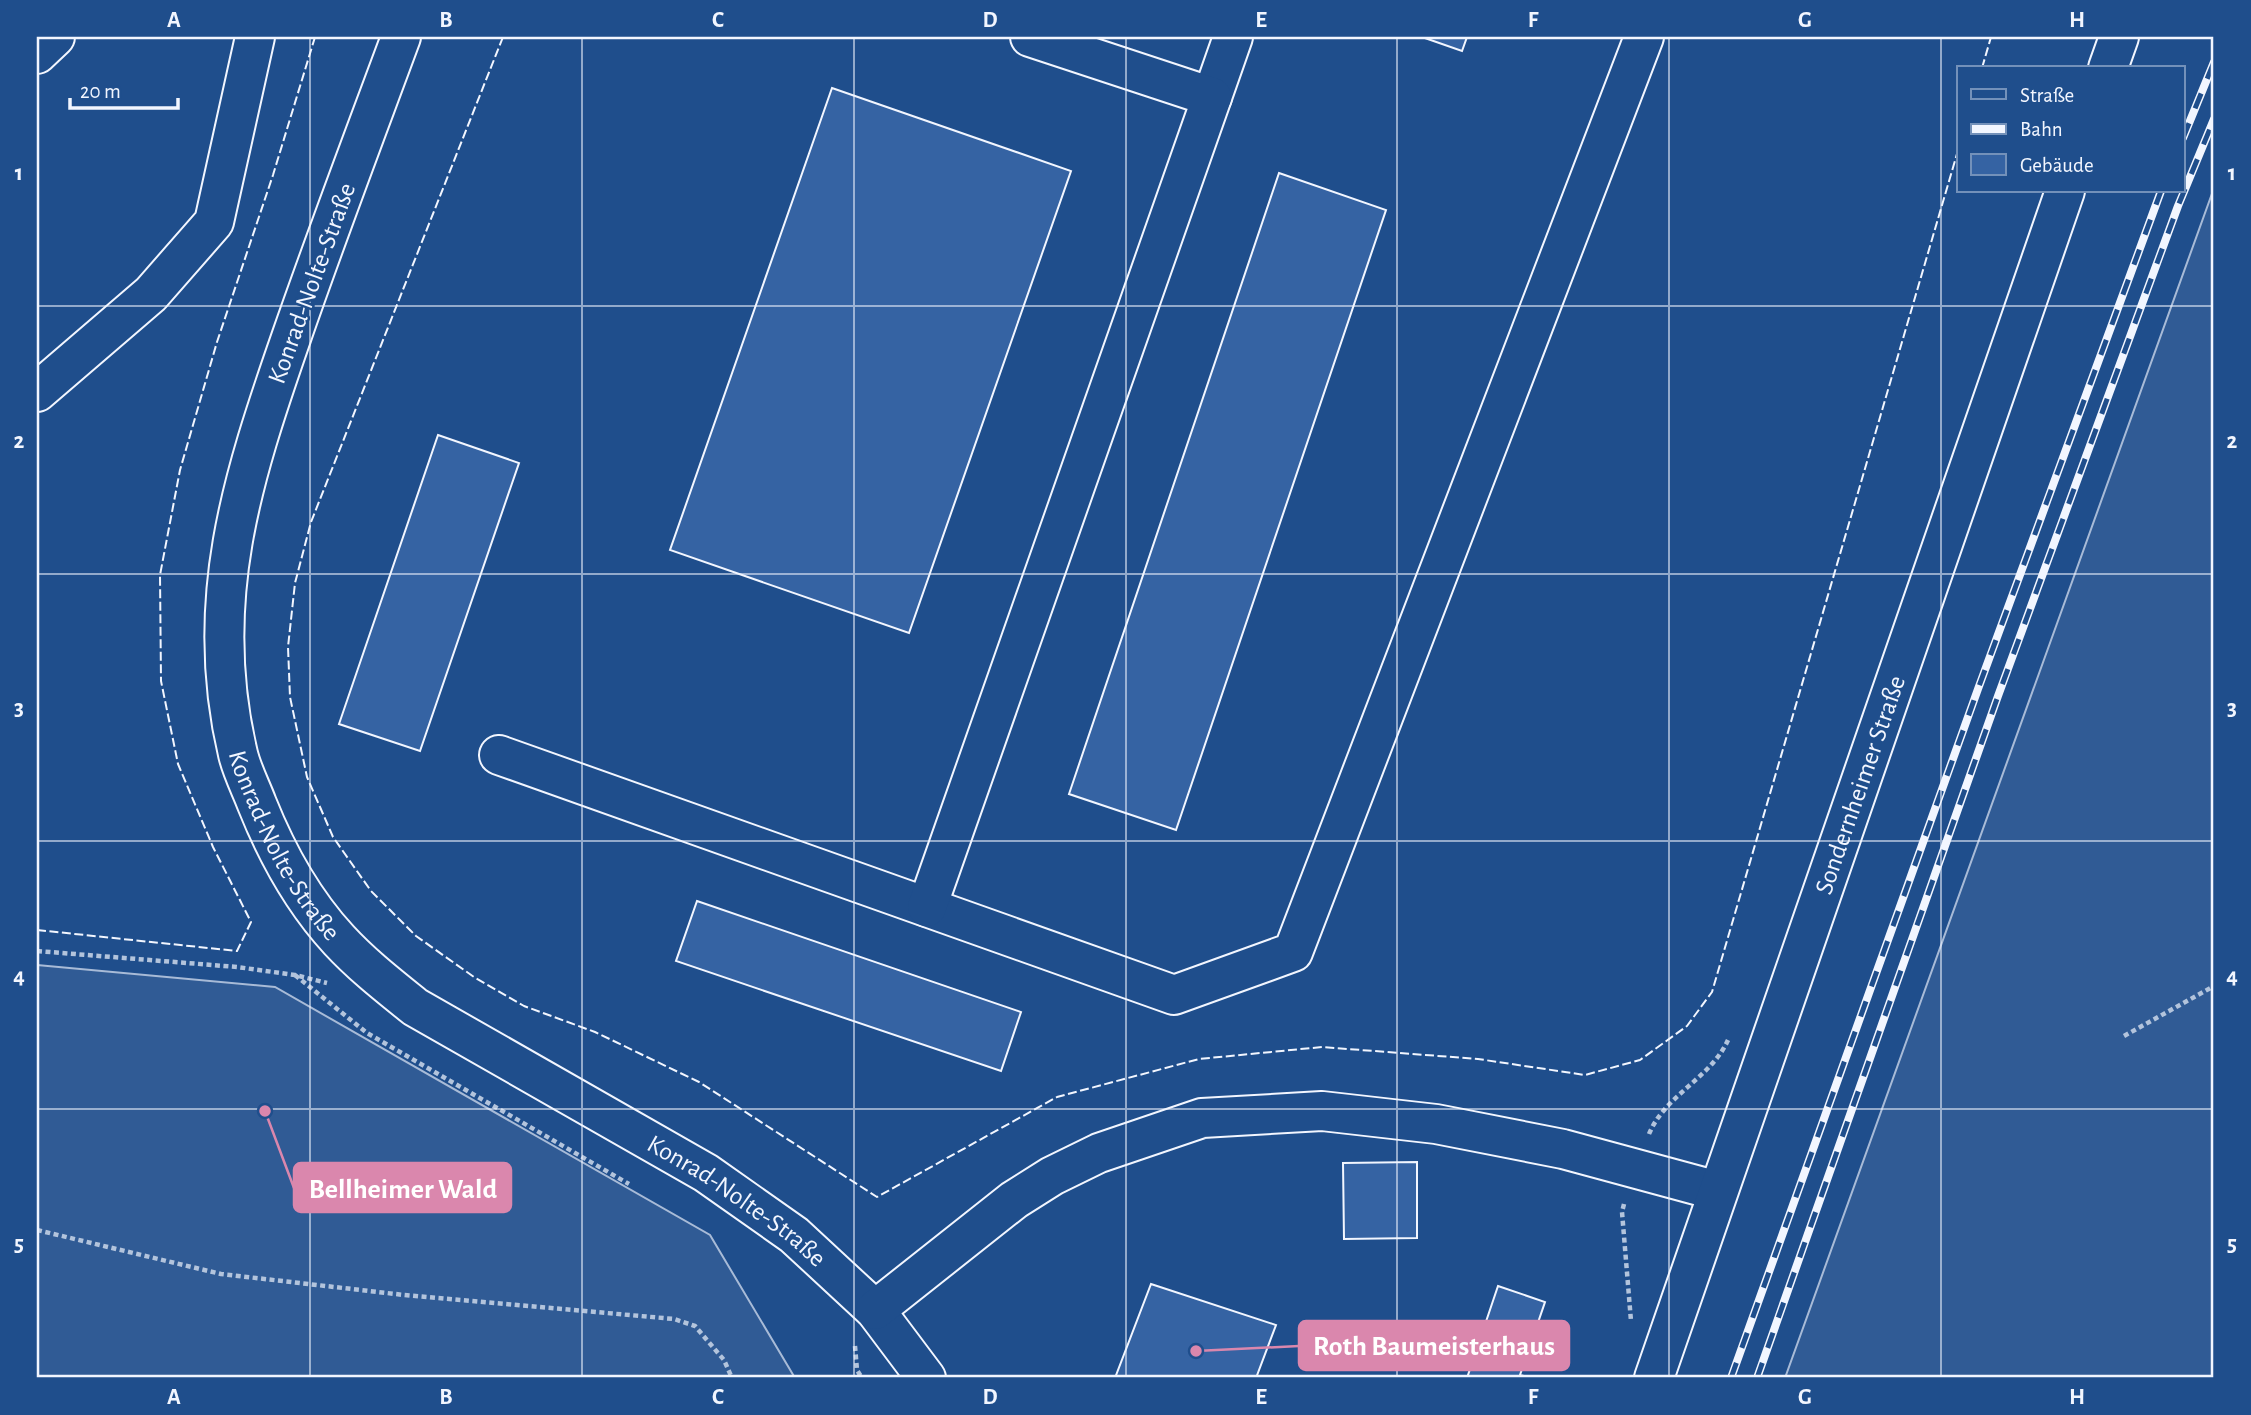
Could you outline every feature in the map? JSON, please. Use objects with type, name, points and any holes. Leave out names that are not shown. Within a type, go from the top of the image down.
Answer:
[{"type":"main road","points":[[37,54],[55,37]]},
{"type":"main road","points":[[37,392],[151,294],[214,222],[255,37]]},
{"type":"main road","name":"Konrad-Nolte-Straße","points":[[401,37],[303,304],[258,433],[243,489],[223,605],[224,667],[238,756],[270,835],[298,888],[339,940],[386,983],[415,1007],[706,1173],[794,1235],[865,1324],[926,1378]]},
{"type":"main road","points":[[1030,37],[1212,97]]},
{"type":"main road","points":[[927,907],[1233,37]]},
{"type":"main road","points":[[499,755],[1174,995],[1293,952],[1644,37]]},
{"type":"main road","points":[[2109,66],[2119,37]]},
{"type":"main road","name":"Sondernheimer Straße","points":[[1654,1378],[2065,192]]},
{"type":"main road","points":[[865,1324],[1014,1200],[1052,1176],[1099,1153],[1202,1118],[1322,1111],[1436,1124],[1563,1149],[1718,1191]]},
{"type":"path","points":[[37,951],[237,968],[295,975],[336,987]]},
{"type":"path","points":[[295,975],[367,1033],[629,1184]]},
{"type":"path","points":[[2124,1036],[2214,986]]},
{"type":"path","points":[[37,1230],[221,1274],[404,1295],[674,1319],[695,1326],[724,1360],[732,1378]]},
{"type":"path","points":[[862,1378],[857,1370],[865,1324]]},
{"type":"shaded area","points":[[2214,188],[2214,1378],[1785,1378]]},
{"type":"shaded area","points":[[37,965],[275,987],[710,1235],[795,1378],[37,1378]]},
{"type":"building","points":[[1422,37],[1467,37],[1462,51]]},
{"type":"building","points":[[832,88],[1071,171],[909,633],[670,550]]},
{"type":"building","points":[[1279,173],[1386,210],[1176,830],[1069,794]]},
{"type":"building","points":[[438,435],[519,463],[420,751],[339,724]]},
{"type":"building","points":[[697,901],[1021,1012],[1001,1071],[676,961]]},
{"type":"building","points":[[1417,1162],[1417,1238],[1344,1239],[1343,1163]]},
{"type":"building","points":[[1151,1284],[1276,1325],[1256,1378],[1115,1378]]},
{"type":"building","points":[[1498,1286],[1545,1302],[1520,1375],[1531,1378],[1467,1378]]},
{"type":"railway","points":[[2184,136],[2214,62]]},
{"type":"railway","points":[[2184,192],[2214,119]]},
{"type":"railway","points":[[1731,1378],[1978,689],[2161,192]]},
{"type":"railway","points":[[1757,1378],[1998,696],[2184,192]]},
{"type":"fence","points":[[37,930],[237,951],[251,922],[213,847],[178,764],[161,681],[160,575],[180,470],[217,342],[273,175],[315,37]]},
{"type":"fence","points":[[503,37],[311,522],[295,583],[288,647],[290,697],[307,777],[333,837],[371,891],[416,936],[474,977],[524,1006],[595,1032],[699,1082],[877,1197],[1057,1097],[1199,1059],[1322,1047],[1478,1059],[1585,1075],[1640,1060],[1687,1026],[1712,992],[1957,154]]},
{"type":"fence","points":[[1983,66],[1991,37]]},
{"type":"place","name":"Bellheimer Wald","points":[[265,1111]]},
{"type":"place","name":"Roth Baumeisterhaus","points":[[1196,1351]]}]
